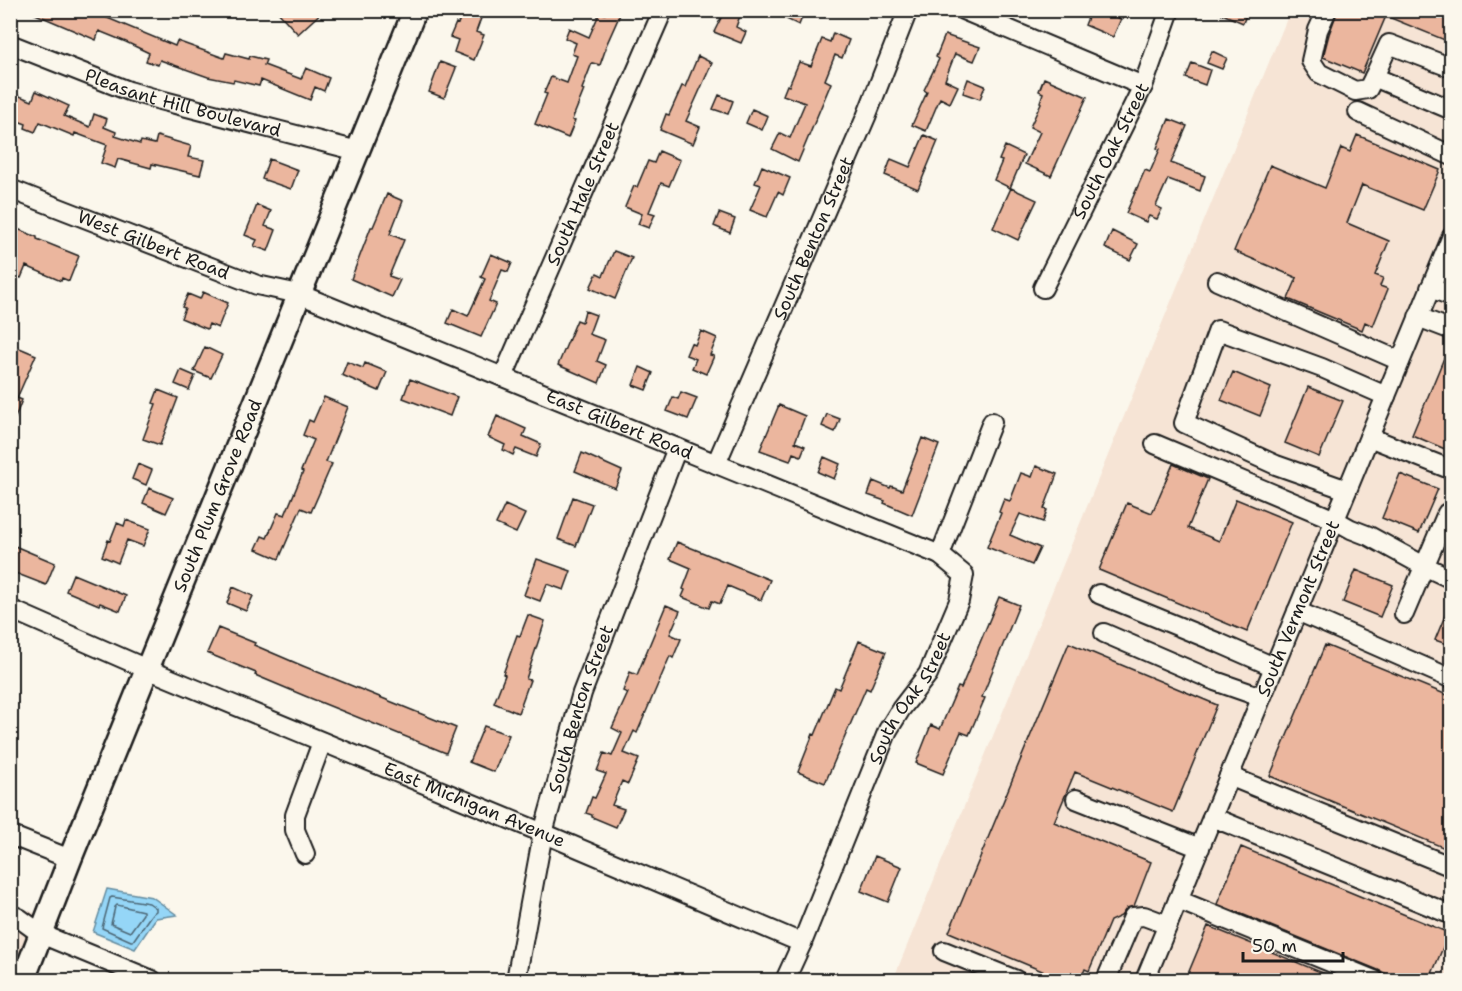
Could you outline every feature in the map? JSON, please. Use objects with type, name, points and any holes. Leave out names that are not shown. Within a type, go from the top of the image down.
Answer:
[{"type":"main road","name":"South Plum Grove Road","points":[[23,981],[69,860],[415,10]]},
{"type":"street","name":"South Hale Street","points":[[503,377],[663,10]]},
{"type":"street","name":"South Benton Street","points":[[716,464],[866,117],[908,10]]},
{"type":"street","points":[[963,10],[1143,86]]},
{"type":"street","name":"South Oak Street","points":[[1043,288],[1143,86],[1170,10]]},
{"type":"street","points":[[1327,10],[1318,30],[1311,61],[1319,73],[1355,91],[1368,89],[1389,44],[1452,68]]},
{"type":"street","name":"Pleasant Hill Boulevard","points":[[10,44],[129,91],[358,150]]},
{"type":"street","points":[[1374,77],[1452,110]]},
{"type":"street","points":[[1358,112],[1452,156]]},
{"type":"street","name":"West Gilbert Road","points":[[10,189],[257,285],[299,294]]},
{"type":"street","name":"South Vermont Street","points":[[1145,981],[1452,236]]},
{"type":"street","points":[[1217,281],[1400,361]]},
{"type":"street","points":[[1430,288],[1452,296]]},
{"type":"street","name":"East Gilbert Road","points":[[299,294],[940,555]]},
{"type":"street","points":[[1418,317],[1452,330]]},
{"type":"street","points":[[1347,490],[1276,465],[1184,423],[1218,330],[1322,368],[1386,396]]},
{"type":"street","points":[[940,555],[992,422]]},
{"type":"street","points":[[1369,437],[1452,470]]},
{"type":"street","points":[[1155,444],[1335,519],[1452,579]]},
{"type":"street","name":"South Benton Street","points":[[516,981],[543,833],[582,693],[677,448]]},
{"type":"street","points":[[1404,614],[1447,513]]},
{"type":"street","name":"South Oak Street","points":[[785,981],[888,730],[928,674],[959,601],[964,575],[940,555]]},
{"type":"street","points":[[1099,594],[1274,667]]},
{"type":"street","name":"East Michigan Avenue","points":[[10,609],[147,669],[802,943]]},
{"type":"street","points":[[1297,611],[1452,678]]},
{"type":"street","points":[[1104,633],[1215,681],[1262,697]]},
{"type":"street","points":[[305,854],[296,830],[295,815],[322,742]]},
{"type":"street","points":[[1229,776],[1452,867]]},
{"type":"street","points":[[1076,799],[1200,848]]},
{"type":"street","points":[[1212,817],[1452,915]]},
{"type":"street","points":[[10,835],[69,860]]},
{"type":"street","points":[[1178,900],[1374,981]]},
{"type":"street","points":[[10,914],[42,934],[152,981]]},
{"type":"street","points":[[1107,981],[1133,917],[1144,916],[1168,924]]},
{"type":"street","points":[[944,951],[1016,981]]},
{"type":"shaded area","points":[[1290,11],[1451,11],[1451,980],[893,980]]},
{"type":"shaded area","points":[[10,903],[47,918],[23,980],[11,980]]},
{"type":"water","points":[[107,889],[152,897],[177,915],[156,918],[135,949],[93,932]]},
{"type":"building","points":[[26,10],[75,10],[91,17],[93,12],[175,46],[177,41],[224,58],[226,53],[249,59],[250,56],[266,60],[264,65],[301,79],[306,68],[329,78],[324,91],[315,87],[310,100],[261,80],[259,86],[208,77],[160,60],[158,65],[146,61],[149,53],[126,42],[99,31],[96,40]]},
{"type":"building","points":[[276,10],[324,10],[298,34]]},
{"type":"building","points":[[463,10],[484,10],[476,32],[484,35],[474,60],[454,52],[458,40],[450,37]]},
{"type":"building","points":[[607,10],[622,10],[600,65],[592,63],[568,138],[535,124],[551,77],[567,83],[577,56],[572,54],[576,43],[565,38],[569,28],[589,37],[600,12],[605,14]]},
{"type":"building","points":[[725,10],[742,10],[736,27],[746,32],[741,43],[714,32]]},
{"type":"building","points":[[790,10],[805,10],[799,25],[786,19]]},
{"type":"building","points":[[1091,10],[1102,10],[1121,19],[1113,37],[1085,25]]},
{"type":"building","points":[[1213,10],[1248,10],[1243,23]]},
{"type":"building","points":[[1338,10],[1452,10],[1452,43],[1386,16],[1362,73],[1323,57]]},
{"type":"building","points":[[833,33],[849,40],[842,58],[835,55],[825,80],[831,83],[798,162],[772,149],[780,133],[790,138],[805,103],[783,95],[799,62],[811,66],[822,39],[830,42]]},
{"type":"building","points":[[945,35],[980,47],[974,61],[955,54],[945,80],[958,86],[950,103],[940,98],[926,131],[912,125],[927,92],[924,90],[939,59],[936,57]]},
{"type":"building","points":[[1212,51],[1227,58],[1222,69],[1207,63]]},
{"type":"building","points":[[698,56],[712,63],[686,121],[700,127],[693,144],[660,130],[682,86],[685,87]]},
{"type":"building","points":[[440,62],[456,68],[444,98],[429,92]]},
{"type":"building","points":[[1192,63],[1210,70],[1205,85],[1186,78]]},
{"type":"building","points":[[1044,78],[1087,97],[1051,176],[1025,164],[1040,132],[1030,127],[1041,103],[1043,93],[1039,91]]},
{"type":"building","points":[[968,79],[985,86],[980,99],[963,93]]},
{"type":"building","points":[[36,91],[69,106],[64,116],[90,127],[94,114],[107,119],[104,127],[116,132],[115,136],[140,144],[141,141],[155,144],[157,136],[191,146],[188,157],[204,160],[200,175],[152,164],[151,168],[118,159],[115,168],[101,163],[107,145],[75,133],[74,136],[40,122],[35,132],[25,128],[26,124],[10,118],[10,92],[32,101]]},
{"type":"building","points":[[719,95],[733,101],[728,114],[713,109]]},
{"type":"building","points":[[752,109],[768,116],[762,130],[746,123]]},
{"type":"building","points":[[1169,119],[1187,126],[1171,163],[1205,176],[1200,191],[1168,179],[1156,206],[1162,209],[1157,219],[1149,216],[1146,222],[1126,213],[1145,170],[1150,172]]},
{"type":"building","points":[[924,135],[938,141],[918,189],[885,175],[891,159],[910,167]]},
{"type":"building","points":[[1357,135],[1440,170],[1423,210],[1362,185],[1347,223],[1389,241],[1375,275],[1383,278],[1380,286],[1388,289],[1373,326],[1365,322],[1362,330],[1288,299],[1297,278],[1234,251],[1270,165],[1325,188],[1341,148],[1350,152]]},
{"type":"building","points":[[1005,146],[1024,155],[1010,188],[994,180]]},
{"type":"building","points":[[659,151],[680,160],[669,186],[661,183],[649,212],[655,214],[649,228],[638,224],[642,214],[625,207],[648,161],[654,163]]},
{"type":"building","points":[[269,159],[298,170],[291,189],[262,179]]},
{"type":"building","points":[[762,166],[790,178],[783,195],[778,192],[767,217],[750,210],[761,185],[755,183]]},
{"type":"building","points":[[1011,188],[1037,200],[1018,240],[993,228]]},
{"type":"building","points":[[387,194],[403,201],[390,234],[404,240],[389,276],[400,280],[392,297],[351,279],[371,227]]},
{"type":"building","points":[[257,205],[271,211],[265,226],[276,230],[268,251],[254,246],[257,240],[245,235]]},
{"type":"building","points":[[719,213],[735,219],[730,233],[714,226]]},
{"type":"building","points":[[10,226],[79,256],[69,281],[62,278],[61,281],[26,266],[21,278],[10,274]]},
{"type":"building","points":[[1112,231],[1138,244],[1130,260],[1105,248]]},
{"type":"building","points":[[614,251],[632,258],[615,299],[590,288],[597,273],[603,276]]},
{"type":"building","points":[[491,254],[512,263],[508,272],[502,270],[489,301],[496,304],[481,337],[447,323],[453,309],[468,316],[485,279],[481,277]]},
{"type":"building","points":[[203,292],[228,303],[218,328],[209,324],[207,329],[181,318],[185,308],[182,307],[188,294],[200,299]]},
{"type":"building","points":[[585,311],[596,315],[589,334],[605,340],[597,361],[606,365],[599,383],[558,365],[577,320],[582,322]]},
{"type":"building","points":[[701,331],[717,338],[710,355],[714,356],[706,374],[692,368],[696,359],[686,355],[691,343],[695,345]]},
{"type":"building","points":[[1452,341],[1452,452],[1412,435]]},
{"type":"building","points":[[10,344],[36,355],[17,398],[22,400],[11,428]]},
{"type":"building","points":[[205,347],[222,355],[211,378],[194,371]]},
{"type":"building","points":[[347,362],[363,368],[365,363],[387,372],[379,391],[342,375]]},
{"type":"building","points":[[640,367],[653,373],[646,390],[633,385]]},
{"type":"building","points":[[181,370],[195,376],[189,390],[175,384]]},
{"type":"building","points":[[1233,372],[1271,388],[1260,416],[1221,400]]},
{"type":"building","points":[[410,379],[457,397],[450,416],[403,398]]},
{"type":"building","points":[[1308,387],[1343,401],[1319,457],[1285,443]]},
{"type":"building","points":[[158,390],[178,398],[160,445],[143,439],[156,404],[153,403]]},
{"type":"building","points":[[681,392],[697,398],[688,419],[667,411],[673,397],[678,399]]},
{"type":"building","points":[[324,397],[348,407],[326,462],[332,464],[311,512],[301,508],[279,559],[256,549],[262,536],[267,538],[278,513],[285,515],[314,440],[303,435],[309,420],[313,422]]},
{"type":"building","points":[[779,405],[805,416],[795,442],[805,446],[801,456],[793,453],[790,461],[760,450]]},
{"type":"building","points":[[827,414],[840,419],[835,432],[822,426]]},
{"type":"building","points":[[497,416],[526,429],[523,436],[541,444],[536,457],[516,449],[513,455],[503,450],[505,445],[488,437]]},
{"type":"building","points":[[922,438],[939,445],[912,515],[868,495],[873,481],[902,490]]},
{"type":"building","points":[[582,453],[622,471],[615,488],[575,471]]},
{"type":"building","points":[[824,457],[840,464],[834,479],[818,472]]},
{"type":"building","points":[[138,464],[152,470],[146,485],[132,479]]},
{"type":"building","points":[[1173,464],[1208,479],[1188,528],[1219,541],[1236,499],[1292,522],[1247,632],[1099,570],[1127,503],[1152,513]]},
{"type":"building","points":[[1036,466],[1057,474],[1044,509],[1047,510],[1043,522],[1020,514],[1010,535],[1040,548],[1032,565],[987,547],[1001,513],[999,512],[1004,499],[1010,501],[1021,473],[1032,477]]},
{"type":"building","points":[[1400,474],[1438,489],[1419,533],[1382,518]]},
{"type":"building","points":[[149,488],[173,498],[166,513],[143,503]]},
{"type":"building","points":[[573,497],[592,504],[576,546],[558,539]]},
{"type":"building","points":[[505,505],[525,514],[516,533],[496,524]]},
{"type":"building","points":[[126,520],[150,529],[143,546],[127,540],[118,563],[102,556],[117,523],[124,526]]},
{"type":"building","points":[[677,542],[770,580],[761,600],[728,586],[720,604],[712,601],[709,608],[682,597],[691,568],[670,559]]},
{"type":"building","points":[[10,544],[55,563],[46,585],[10,571]]},
{"type":"building","points":[[537,559],[571,571],[564,590],[547,584],[540,601],[524,595]]},
{"type":"building","points":[[1356,570],[1393,585],[1380,617],[1343,602]]},
{"type":"building","points":[[73,574],[126,596],[120,611],[66,591]]},
{"type":"building","points":[[233,587],[253,596],[246,611],[227,603]]},
{"type":"building","points":[[999,597],[1019,605],[969,735],[961,732],[943,774],[916,763],[931,725],[940,729],[958,687],[961,688]]},
{"type":"building","points":[[1452,601],[1452,646],[1435,640]]},
{"type":"building","points":[[666,605],[680,611],[670,634],[681,639],[673,658],[670,656],[637,733],[634,731],[624,753],[639,759],[628,784],[622,781],[612,805],[624,809],[616,827],[586,813],[592,797],[595,798],[606,774],[597,771],[604,753],[612,756],[622,733],[612,728],[628,693],[623,691],[630,672],[637,675]]},
{"type":"building","points":[[528,615],[545,621],[526,679],[530,680],[518,713],[494,703],[517,635],[520,636]]},
{"type":"building","points":[[218,628],[303,666],[456,728],[446,753],[305,696],[207,653]]},
{"type":"building","points":[[859,641],[886,652],[870,690],[866,688],[825,783],[798,772],[813,734],[815,735],[835,687],[839,689]]},
{"type":"building","points":[[1069,643],[1217,705],[1173,812],[1075,772],[1054,822],[1151,862],[1134,906],[1127,908],[1121,916],[1110,921],[1089,971],[1085,969],[1080,981],[1066,981],[949,932]]},
{"type":"building","points":[[1325,645],[1452,697],[1452,851],[1270,776]]},
{"type":"building","points":[[484,726],[509,735],[494,772],[469,762]]},
{"type":"building","points":[[1241,847],[1449,933],[1429,981],[1402,981],[1217,904]]},
{"type":"building","points":[[875,856],[902,867],[888,902],[861,891]]},
{"type":"building","points":[[1208,926],[1340,980],[1340,981],[1185,981]]}]
